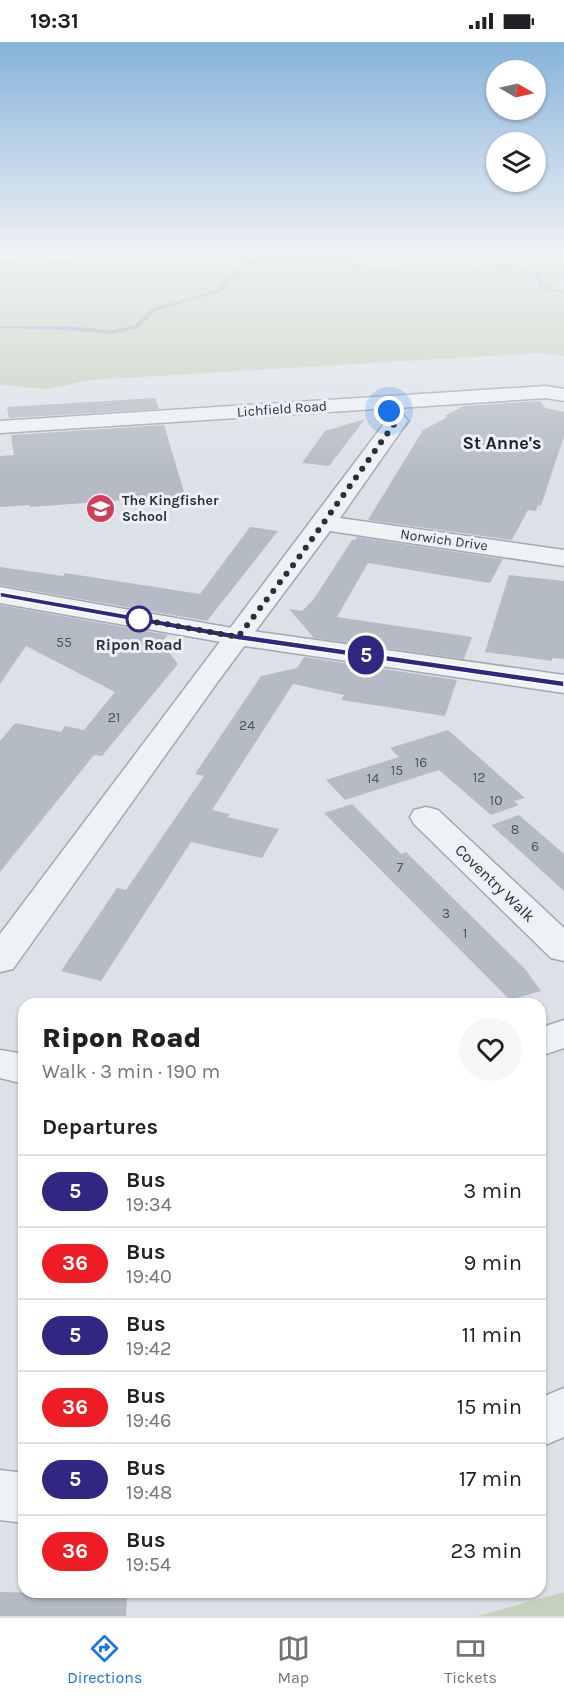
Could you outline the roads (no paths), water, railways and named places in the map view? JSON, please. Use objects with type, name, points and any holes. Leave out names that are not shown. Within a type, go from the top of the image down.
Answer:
[{"type":"street","name":"Lichfield Road","points":[[0,427],[546,392],[564,395]]},
{"type":"street","points":[[0,960],[324,523],[397,420],[381,402]]},
{"type":"street","name":"Norwich Drive","points":[[324,523],[563,556]]},
{"type":"street","points":[[0,595],[238,637],[564,684]]},
{"type":"street","name":"Coventry Walk","points":[[426,816],[564,949]]},
{"type":"street","points":[[546,1040],[564,1034]]},
{"type":"street","points":[[0,1064],[18,1068]]},
{"type":"street","points":[[546,1421],[564,1411]]},
{"type":"street","points":[[0,1495],[18,1497]]},
{"type":"waterway","points":[[0,327],[66,328],[112,332],[137,326]]},
{"type":"place","name":"The Kingfisher School","points":[[101,508]]},
{"type":"place","name":"Ripon Road","points":[[139,619]]},
{"type":"district","name":"St Anne's","points":[[502,443]]}]
